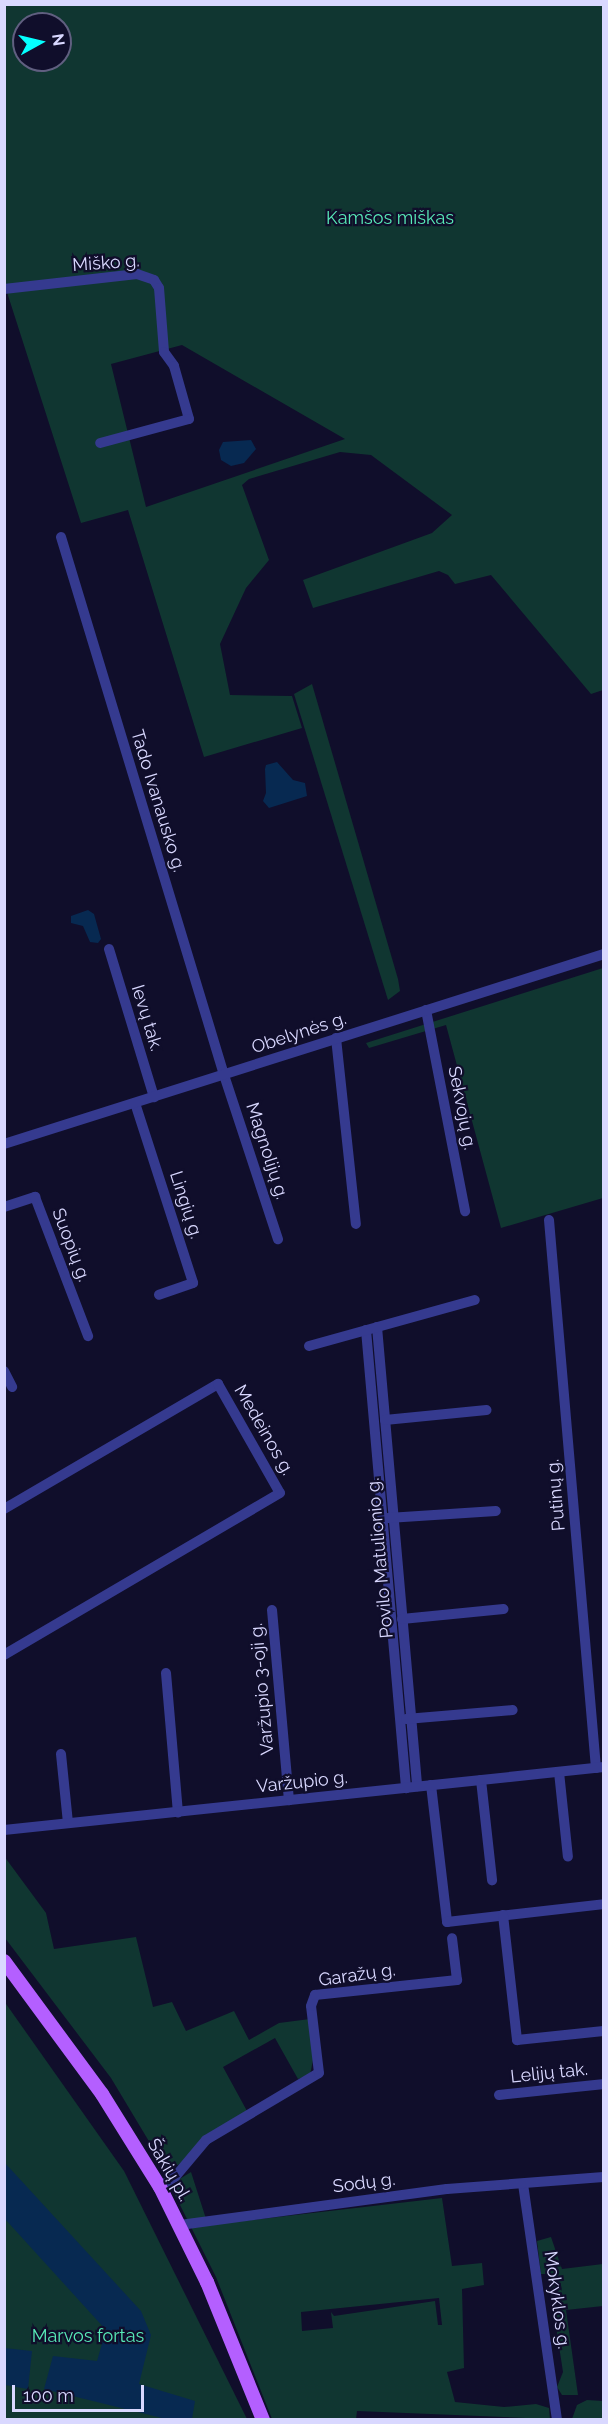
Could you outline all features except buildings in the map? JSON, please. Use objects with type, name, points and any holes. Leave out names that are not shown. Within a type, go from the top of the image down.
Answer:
[{"type":"main road","name":"Šakių pl.","points":[[4,1961],[102,2094],[160,2187],[180,2225],[263,2420]]},
{"type":"street","name":"Miško g.","points":[[4,289],[147,275],[159,288],[164,352],[174,366],[189,419],[100,443]]},
{"type":"street","name":"Tado Ivanausko g.","points":[[61,537],[224,1075]]},
{"type":"street","name":"Ievų tak.","points":[[109,949],[154,1097]]},
{"type":"street","name":"Obelynės g.","points":[[4,1144],[603,954]]},
{"type":"street","name":"Sekvojų g.","points":[[426,1010],[465,1211]]},
{"type":"street","points":[[336,1038],[356,1224]]},
{"type":"street","name":"Magnolijų g.","points":[[224,1075],[278,1239]]},
{"type":"street","name":"Lingių g.","points":[[135,1103],[194,1283],[159,1295]]},
{"type":"street","name":"Suopių g.","points":[[4,1207],[35,1197],[88,1336]]},
{"type":"street","name":"Putinų g.","points":[[549,1220],[600,1767]]},
{"type":"street","points":[[309,1346],[475,1300]]},
{"type":"street","name":"Povilo Matulionio g.","points":[[371,1329],[385,1420],[388,1518],[402,1618],[405,1719]]},
{"type":"street","name":"Povilo Matulionio g.","points":[[371,1329],[411,1787]]},
{"type":"street","points":[[4,1371],[12,1387]]},
{"type":"street","name":"Medeinos g.","points":[[4,1509],[218,1384],[280,1493],[4,1655]]},
{"type":"street","points":[[385,1420],[487,1410]]},
{"type":"street","points":[[388,1518],[496,1511]]},
{"type":"street","name":"Varžupio 3-oji g.","points":[[272,1610],[289,1800]]},
{"type":"street","points":[[402,1618],[504,1610]]},
{"type":"street","points":[[166,1673],[178,1812]]},
{"type":"street","points":[[405,1719],[513,1710]]},
{"type":"street","points":[[61,1754],[68,1823]]},
{"type":"street","name":"Varžupio g.","points":[[4,1830],[600,1767]]},
{"type":"street","points":[[559,1772],[568,1857]]},
{"type":"street","points":[[481,1780],[492,1880]]},
{"type":"street","points":[[431,1785],[447,1922],[603,1904]]},
{"type":"street","points":[[503,1915],[517,2040],[603,2031]]},
{"type":"street","name":"Garažų g.","points":[[160,2187],[175,2177],[206,2140],[319,2073],[311,2006],[315,1995],[457,1980],[452,1938]]},
{"type":"street","name":"Lelijų tak.","points":[[499,2095],[603,2084]]},
{"type":"street","name":"Sodų g.","points":[[180,2225],[447,2189],[603,2177]]},
{"type":"street","name":"Mokyklos g.","points":[[523,2184],[557,2420]]},
{"type":"green space","name":"Kamšos miškas","points":[[5,5],[603,5],[603,690],[591,694],[491,575],[455,584],[448,575],[439,571],[313,608],[303,580],[432,533],[452,515],[371,455],[340,452],[249,479],[242,485],[269,560],[246,588],[220,644],[230,695],[292,696],[302,728],[204,757],[128,510],[81,523],[5,286]],"holes":[[[182,345],[345,439],[146,507],[111,364]]]},
{"type":"green space","points":[[312,684],[398,979],[400,991],[388,1000],[294,694]]},
{"type":"green space","points":[[603,968],[603,1198],[501,1228],[446,1025],[369,1048],[366,1043]]},
{"type":"green space","points":[[4,1856],[46,1913],[54,1949],[136,1937],[153,2007],[172,2002],[186,2031],[234,2011],[249,2040],[279,2023],[310,2019],[314,2055],[310,2075],[298,2079],[275,2038],[223,2067],[247,2111],[168,2173],[111,2078],[5,1938]]},
{"type":"green space","name":"Marvos fortas","points":[[4,2001],[124,2171],[247,2419],[5,2419]]},
{"type":"green space","points":[[191,2172],[208,2225],[442,2198],[452,2266],[482,2263],[484,2285],[462,2289],[464,2368],[447,2372],[455,2402],[504,2407],[536,2404],[549,2408],[550,2419],[357,2411],[356,2419],[272,2419],[216,2277],[175,2195],[178,2180]],"holes":[[[439,2298],[442,2325],[438,2325],[435,2301],[334,2316],[331,2312],[333,2328],[302,2331],[301,2312]]]},
{"type":"green space","points":[[551,2237],[562,2269],[603,2264],[603,2306],[566,2310],[578,2395],[562,2395],[557,2387],[563,2372],[548,2274],[541,2274],[537,2241]]},
{"type":"green space","points":[[587,2400],[603,2401],[603,2419],[572,2419],[577,2405]]},
{"type":"water","points":[[251,440],[256,449],[244,463],[231,466],[221,460],[219,450],[223,442]]},
{"type":"water","points":[[277,762],[293,780],[305,783],[307,796],[269,808],[263,801],[266,793],[265,769],[266,765]]},
{"type":"water","points":[[88,910],[94,914],[101,939],[98,943],[90,942],[83,926],[71,923],[71,916]]},
{"type":"water","points":[[5,2163],[141,2311],[151,2335],[139,2384],[195,2401],[192,2419],[166,2419],[44,2389],[53,2356],[97,2361],[106,2330],[5,2219]]},
{"type":"water","points":[[4,2348],[32,2351],[28,2389],[5,2385]]}]
